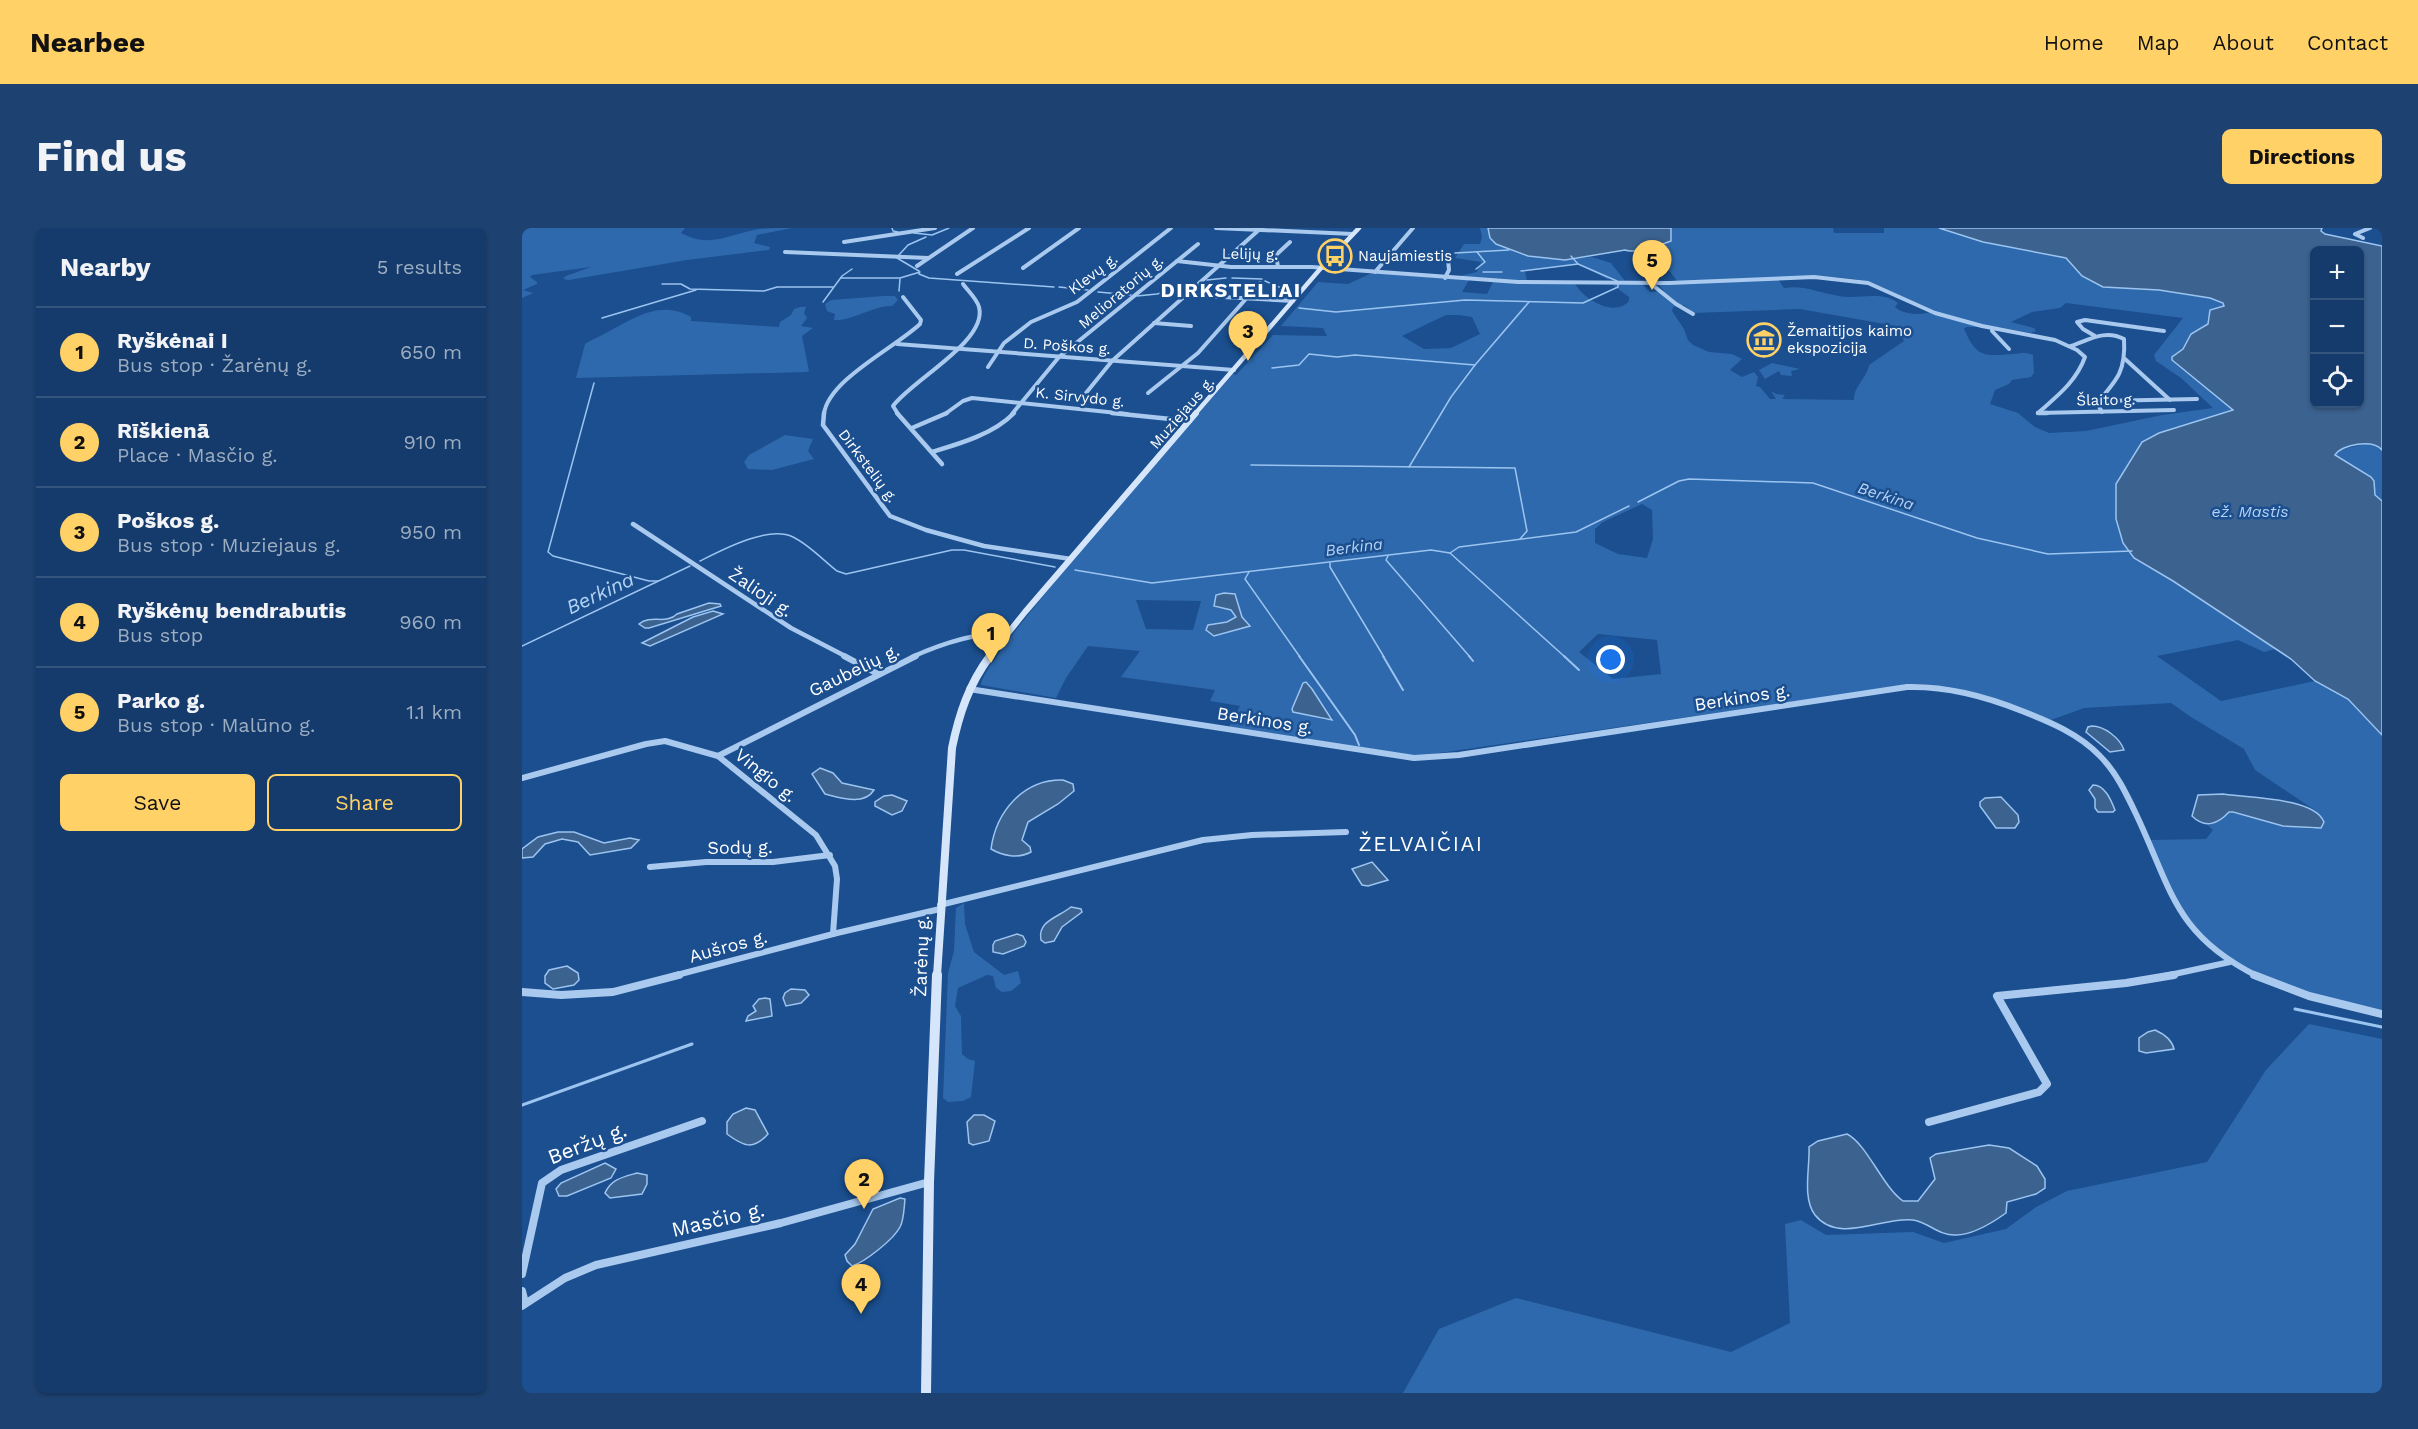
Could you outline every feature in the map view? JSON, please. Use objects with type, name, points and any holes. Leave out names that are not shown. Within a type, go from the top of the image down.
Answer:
[{"type":"main road","name":"Muziejaus g.","points":[[1071,559],[1359,228]]},
{"type":"main road","name":"Žarėnų g.","points":[[926,1393],[929,1182],[940,907],[952,748],[958,719],[969,689],[1009,632],[1071,559]]},
{"type":"street","points":[[844,242],[934,228]]},
{"type":"street","points":[[917,266],[973,228]]},
{"type":"street","points":[[957,274],[1029,228]]},
{"type":"street","points":[[1023,268],[1079,228]]},
{"type":"street","name":"Klevų g.","points":[[988,367],[1004,343],[1031,322],[1077,302],[1171,228]]},
{"type":"street","points":[[1216,228],[1353,234]]},
{"type":"street","points":[[1375,272],[1413,228]]},
{"type":"street","points":[[2362,238],[2355,234],[2370,228]]},
{"type":"street","points":[[1086,393],[1112,361],[1260,229]]},
{"type":"street","points":[[1278,267],[1276,255],[1290,242]]},
{"type":"street","name":"Melioratorių g.","points":[[932,452],[1005,422],[1045,370],[1059,357],[1198,244]]},
{"type":"street","points":[[785,252],[928,258]]},
{"type":"street","points":[[1445,278],[1449,270],[1448,259]]},
{"type":"street","name":"Lelijų g.","points":[[1177,261],[1218,266],[1322,268],[1518,282],[1650,283],[1808,277],[1856,280],[1868,283],[1943,316],[1993,328],[2035,334],[2071,346]]},
{"type":"street","points":[[1148,393],[1198,353],[1260,283]]},
{"type":"street","points":[[1650,283],[1676,304],[1693,314]]},
{"type":"street","points":[[942,464],[892,406],[902,391],[958,350],[971,337],[981,320],[979,307],[963,284]]},
{"type":"street","points":[[1186,295],[1293,302]]},
{"type":"street","name":"Dirkstelių g.","points":[[903,297],[921,320],[915,330],[834,391],[821,416],[823,425],[890,516],[926,530],[984,546],[1071,559]]},
{"type":"street","points":[[2095,336],[2083,329],[2077,322],[2085,320],[2164,331]]},
{"type":"street","points":[[1154,323],[1191,326]]},
{"type":"street","points":[[1993,328],[1992,331],[2009,349]]},
{"type":"street","points":[[2071,346],[2095,336],[2110,334],[2123,338],[2125,359],[2116,381],[2097,403],[2102,412]]},
{"type":"street","name":"D. Poškos g.","points":[[897,344],[1234,370]]},
{"type":"street","name":"Šlaito g.","points":[[2071,346],[2085,357],[2081,372],[2067,388],[2038,413],[2174,410]]},
{"type":"street","points":[[2125,359],[2170,400]]},
{"type":"street","name":"K. Sirvydo g.","points":[[912,428],[944,415],[968,399],[1190,421]]},
{"type":"street","points":[[2100,401],[2197,399]]},
{"type":"street","name":"Žalioji g.","points":[[633,524],[790,628],[878,674]]},
{"type":"street","name":"Gaubelių g.","points":[[718,756],[878,674],[967,636],[993,630],[1009,632]]},
{"type":"street","name":"Berkinos g.","points":[[969,689],[1414,758],[1470,753],[1907,687],[1934,686],[1963,691],[2051,722],[2078,737],[2109,766],[2145,836],[2178,911],[2199,937],[2230,962],[2249,974],[2294,992],[2382,1014]]},
{"type":"street","name":"Vingio g.","points":[[522,778],[646,744],[665,741],[718,756],[816,835],[830,855],[837,879],[833,934]]},
{"type":"street","name":"Aušros g.","points":[[522,992],[561,995],[613,992],[1203,840],[1252,835],[1346,831]]},
{"type":"street","name":"Sodų g.","points":[[650,867],[706,862],[773,862],[830,855]]},
{"type":"street","points":[[1929,1122],[2044,1089],[2047,1084],[1997,996],[2126,983],[2214,968],[2230,962]]},
{"type":"street","name":"Beržų g.","points":[[522,1274],[542,1183],[548,1177],[561,1170],[702,1121]]},
{"type":"street","name":"Masčio g.","points":[[524,1304],[565,1278],[596,1265],[781,1223],[929,1182]]},
{"type":"street","points":[[522,1291],[524,1304]]},
{"type":"shaded area","points":[[522,228],[685,228],[681,233],[691,238],[711,240],[759,229],[792,228],[757,235],[754,243],[770,247],[769,250],[687,260],[569,280],[563,279],[591,267],[532,275],[530,277],[537,284],[523,290],[533,293],[522,298]]},
{"type":"shaded area","points":[[1480,228],[1488,228],[1490,237],[1496,244],[1520,254],[1560,260],[1592,257],[1611,263],[1625,281],[1607,279],[1578,264],[1525,271],[1527,281],[1455,277],[1477,272],[1481,262],[1455,258],[1464,244],[1480,244],[1482,237]]},
{"type":"shaded area","points":[[1671,228],[1833,228],[1834,233],[1884,233],[1884,228],[1939,228],[1983,242],[2066,258],[2074,268],[2103,287],[2159,290],[2210,298],[2223,303],[2224,306],[2210,319],[2208,324],[2191,334],[2183,349],[2172,357],[2234,410],[2159,433],[2142,442],[2116,484],[2134,558],[2173,581],[2275,649],[2264,652],[2238,640],[2157,656],[2221,701],[2315,681],[2348,699],[2382,735],[2382,1011],[2307,993],[2258,975],[2235,963],[2215,947],[2189,919],[2170,886],[2150,840],[2206,839],[2213,830],[2206,823],[2215,823],[2229,812],[2283,826],[2314,829],[2316,811],[2255,770],[2244,749],[2171,703],[2084,708],[2051,720],[1951,687],[1917,684],[1418,756],[1229,727],[1240,706],[1210,701],[1215,690],[1121,677],[1140,651],[1088,646],[1066,678],[1056,698],[981,685],[990,666],[1052,586],[1233,374],[1236,375],[1273,335],[1327,336],[1323,328],[1281,326],[1318,282],[1348,284],[1372,273],[1469,280],[1462,292],[1487,294],[1493,282],[1575,284],[1579,290],[1600,305],[1616,308],[1629,301],[1629,297],[1610,283],[1642,284],[1650,292],[1664,291],[1658,284],[1778,279],[1784,288],[1806,288],[1846,297],[1884,297],[1898,303],[1895,307],[1904,312],[1920,314],[1935,311],[1869,282],[1855,279],[1822,276],[1678,282],[1668,269],[1636,249],[1671,241]],"holes":[[[2066,303],[2183,318],[2154,355],[2156,361],[2181,378],[2213,408],[2162,415],[2086,431],[2049,433],[2035,427],[2018,413],[1990,404],[1995,390],[2009,384],[2012,380],[2031,377],[2034,373],[2033,355],[2028,353],[1995,355],[1982,353],[1973,345],[1964,329],[1966,327],[1998,327],[2031,333],[2036,331],[2034,328],[2011,322],[2032,312],[2060,308]],[[1684,305],[1694,313],[1800,309],[1896,326],[1904,341],[1869,365],[1854,395],[1854,400],[1782,399],[1785,395],[1771,391],[1776,399],[1770,399],[1760,387],[1756,386],[1758,377],[1754,372],[1742,377],[1730,370],[1742,359],[1732,354],[1709,352],[1693,345],[1672,311],[1673,307]],[[1446,315],[1472,317],[1480,334],[1451,348],[1424,349],[1402,336]],[[1642,504],[1652,510],[1653,539],[1647,558],[1618,554],[1595,543],[1595,529],[1603,522]],[[1236,595],[1242,617],[1250,626],[1214,636],[1212,623],[1227,622],[1236,617],[1231,610],[1216,607]],[[1136,600],[1201,601],[1193,630],[1146,629]],[[1598,634],[1657,640],[1661,674],[1613,679],[1579,652]],[[1312,689],[1333,718],[1326,720],[1293,712]]]},
{"type":"shaded area","points":[[895,296],[898,300],[892,306],[877,308],[841,320],[834,320],[835,314],[827,311],[825,304],[831,300]]},
{"type":"shaded area","points":[[806,307],[804,313],[807,318],[801,326],[813,328],[802,336],[809,371],[807,372],[576,378],[585,344],[647,313],[668,310],[691,317],[691,321],[779,327],[780,322],[791,315],[794,309]]},
{"type":"shaded area","points":[[1772,363],[1800,369],[1791,371],[1792,376],[1781,375],[1779,371],[1765,379],[1759,370]]},
{"type":"shaded area","points":[[785,435],[813,439],[808,451],[814,459],[772,470],[748,469],[744,462],[749,455]]},
{"type":"shaded area","points":[[2369,443],[2378,445],[2382,450],[2382,501],[2375,495],[2374,481],[2335,455],[2340,450]]},
{"type":"shaded area","points":[[964,903],[965,924],[974,952],[1004,975],[1018,971],[1021,983],[1011,991],[1002,992],[996,988],[993,976],[987,975],[958,988],[955,1006],[961,1016],[962,1054],[975,1061],[971,1097],[963,1101],[948,1102],[943,1098],[948,973],[954,951],[956,908]]},
{"type":"shaded area","points":[[2309,1024],[2382,1039],[2382,1393],[1403,1393],[1439,1329],[1516,1298],[1731,1352],[1790,1323],[1785,1224],[1801,1220],[1826,1235],[1913,1232],[1944,1243],[2006,1229],[2036,1207],[2067,1191],[2207,1162],[2266,1070]]},
{"type":"water","points":[[1488,228],[1671,228],[1671,241],[1640,250],[1625,250],[1565,260],[1528,256],[1496,244],[1490,238]]},
{"type":"water","name":"ež. Mastis","points":[[1939,228],[2322,228],[2321,231],[2325,234],[2382,246],[2382,450],[2372,445],[2358,444],[2344,448],[2335,455],[2371,477],[2374,481],[2375,495],[2382,501],[2382,735],[2348,699],[2315,681],[2291,659],[2134,558],[2123,543],[2116,519],[2116,484],[2142,442],[2159,433],[2233,410],[2172,360],[2172,357],[2183,349],[2191,334],[2208,324],[2210,310],[2224,306],[2223,303],[2210,298],[2159,290],[2103,287],[2082,276],[2066,258],[1983,242]]},
{"type":"water","points":[[1235,594],[1242,617],[1250,626],[1214,636],[1206,630],[1208,625],[1227,622],[1236,617],[1231,610],[1214,606],[1216,595]]},
{"type":"water","points":[[709,603],[721,606],[649,628],[639,624],[648,620],[668,619]]},
{"type":"water","points":[[713,611],[723,614],[650,646],[642,643],[693,617]]},
{"type":"water","points":[[1306,682],[1332,720],[1293,712],[1292,709],[1303,683]]},
{"type":"water","points":[[2088,727],[2102,728],[2111,734],[2124,750],[2110,752],[2086,732]]},
{"type":"water","points":[[820,768],[833,773],[842,783],[874,790],[864,798],[852,800],[825,794],[812,774]]},
{"type":"water","points":[[1063,780],[1073,784],[1074,791],[1058,804],[1028,822],[1022,840],[1030,847],[1031,852],[1011,856],[991,849],[999,822],[1014,800],[1036,785]]},
{"type":"water","points":[[2093,785],[2101,788],[2107,794],[2115,810],[2113,812],[2098,812],[2095,808],[2095,799],[2089,790]]},
{"type":"water","points":[[2223,794],[2294,803],[2318,814],[2324,822],[2321,828],[2283,826],[2229,812],[2220,820],[2207,824],[2192,816],[2198,795]]},
{"type":"water","points":[[892,795],[907,801],[902,811],[892,815],[875,806],[875,802],[884,796]]},
{"type":"water","points":[[2001,797],[2018,815],[2019,822],[2015,828],[1996,828],[1980,806],[1980,802],[1985,798]]},
{"type":"water","points":[[558,832],[574,832],[604,843],[630,838],[639,840],[631,848],[590,855],[578,842],[562,839],[545,844],[533,857],[522,858],[522,849],[538,837]]},
{"type":"water","points":[[1372,862],[1388,880],[1368,886],[1362,885],[1352,869]]},
{"type":"water","points":[[1071,907],[1081,909],[1082,912],[1062,927],[1054,941],[1045,943],[1041,940],[1042,928]]},
{"type":"water","points":[[1017,934],[1023,936],[1026,942],[1024,946],[1003,954],[993,952],[995,941]]},
{"type":"water","points":[[567,966],[578,973],[579,980],[574,985],[553,989],[545,983],[545,976],[549,970]]},
{"type":"water","points":[[791,989],[805,990],[809,995],[801,1003],[786,1006],[783,998],[785,993]]},
{"type":"water","points":[[759,999],[770,999],[772,1016],[746,1021],[748,1016],[756,1011],[753,1006]]},
{"type":"water","points":[[2155,1030],[2167,1038],[2174,1049],[2146,1053],[2139,1051],[2139,1038]]},
{"type":"water","points":[[746,1108],[755,1110],[768,1134],[753,1145],[743,1144],[727,1134],[727,1122],[733,1114]]},
{"type":"water","points":[[974,1115],[984,1115],[995,1121],[989,1141],[973,1145],[969,1143],[967,1122]]},
{"type":"water","points":[[1847,1134],[1861,1147],[1888,1186],[1903,1201],[1918,1201],[1935,1179],[1930,1158],[1936,1154],[1989,1145],[2009,1148],[2037,1166],[2045,1179],[2045,1188],[2036,1194],[2007,1202],[2006,1213],[1995,1221],[1969,1233],[1950,1235],[1913,1220],[1849,1229],[1836,1228],[1825,1224],[1811,1208],[1808,1192],[1809,1147],[1818,1141]]},
{"type":"water","points":[[605,1163],[616,1169],[611,1178],[567,1196],[559,1196],[556,1189],[561,1183]]},
{"type":"water","points":[[637,1173],[647,1175],[647,1184],[642,1194],[610,1198],[605,1193],[614,1182],[622,1177]]},
{"type":"water","points":[[900,1198],[905,1199],[903,1217],[897,1232],[886,1244],[852,1266],[845,1255],[855,1244],[873,1209]]},
{"type":"waterway","points":[[892,228],[893,231],[898,232]]},
{"type":"waterway","points":[[914,233],[932,235],[949,228]]},
{"type":"waterway","points":[[898,256],[908,245],[926,237]]},
{"type":"waterway","points":[[1455,253],[1509,250]]},
{"type":"waterway","points":[[1476,269],[1485,262],[1477,252]]},
{"type":"waterway","points":[[1571,256],[1578,264]]},
{"type":"waterway","points":[[897,258],[919,272]]},
{"type":"waterway","points":[[1521,271],[1578,264]]},
{"type":"waterway","points":[[1578,264],[1617,281]]},
{"type":"waterway","points":[[823,302],[842,276],[852,269]]},
{"type":"waterway","points":[[841,278],[900,278],[919,272]]},
{"type":"waterway","points":[[919,272],[929,278],[1054,287]]},
{"type":"waterway","points":[[1483,272],[1502,272]]},
{"type":"waterway","points":[[1207,280],[1226,278]]},
{"type":"waterway","points":[[1232,278],[1262,279]]},
{"type":"waterway","points":[[899,291],[900,279]]},
{"type":"waterway","points":[[1265,281],[1293,293],[1287,299]]},
{"type":"waterway","points":[[662,284],[681,284],[690,289],[764,291],[777,287],[833,287]]},
{"type":"waterway","points":[[1137,296],[1157,294],[1193,284]]},
{"type":"waterway","points":[[1299,308],[1336,312],[1465,300],[1583,303],[1618,287],[1618,284]]},
{"type":"waterway","points":[[1059,287],[1088,290]]},
{"type":"waterway","points":[[602,318],[696,290]]},
{"type":"waterway","points":[[1098,292],[1131,295]]},
{"type":"waterway","points":[[1475,365],[1529,302]]},
{"type":"waterway","points":[[1272,368],[1299,365],[1309,354],[1337,357],[1355,355],[1475,365]]},
{"type":"waterway","points":[[1409,467],[1451,397],[1475,365]]},
{"type":"waterway","points":[[594,383],[548,552],[553,556],[649,581],[658,581]]},
{"type":"waterway","points":[[1251,465],[1409,467]]},
{"type":"waterway","points":[[1409,467],[1515,468],[1527,531],[1520,539]]},
{"type":"waterway","name":"Berkina","points":[[1638,502],[1679,481],[1689,479],[1813,483],[1977,538],[2048,554],[2132,551]]},
{"type":"waterway","name":"Berkina","points":[[1450,553],[1459,547],[1576,532],[1629,506]]},
{"type":"waterway","name":"Berkina","points":[[700,561],[745,540],[758,536],[783,534],[799,540],[837,571],[846,574],[952,550],[964,550],[1055,567]]},
{"type":"waterway","name":"Berkina","points":[[1075,570],[1152,583],[1431,550],[1450,553]]},
{"type":"waterway","points":[[1450,553],[1565,657]]},
{"type":"waterway","points":[[1388,556],[1386,560],[1470,657]]},
{"type":"waterway","points":[[1330,563],[1330,567],[1384,657]]},
{"type":"waterway","name":"Berkina","points":[[522,646],[690,566]]},
{"type":"waterway","points":[[1249,572],[1245,579],[1300,657]]},
{"type":"waterway","points":[[1299,656],[1355,735],[1359,745]]},
{"type":"waterway","points":[[1383,656],[1403,690]]},
{"type":"waterway","points":[[1469,656],[1473,661]]},
{"type":"waterway","points":[[1564,656],[1579,670]]},
{"type":"waterway","points":[[2295,1009],[2382,1027]]},
{"type":"waterway","points":[[522,1105],[692,1044]]},
{"type":"place","name":"Naujamiestis","points":[[1335,256]]},
{"type":"place","name":"Parko g.","points":[[1652,290]]},
{"type":"place","name":"Žemaitijos kaimo ekspozicija","points":[[1764,340]]},
{"type":"place","name":"Poškos g.","points":[[1248,361]]},
{"type":"place","name":"Ryškėnai I","points":[[991,663]]},
{"type":"place","name":"Rīškienā","points":[[864,1209]]},
{"type":"place","name":"Ryškėnų bendrabutis","points":[[861,1314]]},
{"type":"district","name":"DIRKSTELIAI","points":[[1231,290]]},
{"type":"district","name":"ŽELVAIČIAI","points":[[1421,843]]}]
